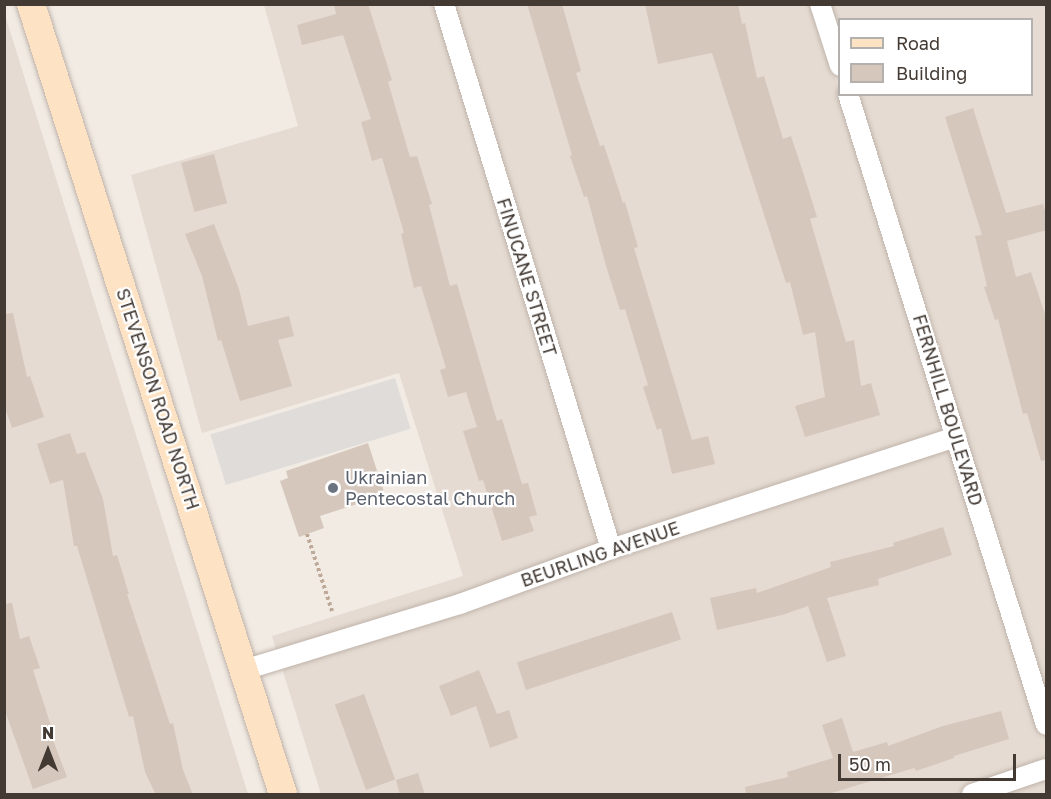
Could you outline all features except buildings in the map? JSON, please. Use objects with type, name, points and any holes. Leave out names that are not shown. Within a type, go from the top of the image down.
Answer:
[{"type":"main road","name":"STEVENSON ROAD NORTH","points":[[31,4],[283,795]]},
{"type":"street","name":"FINUCANE STREET","points":[[444,4],[611,549]]},
{"type":"street","points":[[820,4],[838,60]]},
{"type":"street","name":"FERNHILL BOULEVARD","points":[[850,96],[1047,725]]},
{"type":"street","name":"BEURLING AVENUE","points":[[244,670],[460,604],[611,549],[956,437]]},
{"type":"street","points":[[972,795],[1047,769]]},
{"type":"path","points":[[307,534],[332,610]]},
{"type":"shaded area","points":[[264,5],[1046,5],[1046,794],[321,794],[272,636],[463,576],[399,373],[202,433],[131,175],[298,126]]},
{"type":"shaded area","points":[[5,15],[248,794],[5,794]]},
{"type":"shaded area","points":[[395,378],[410,429],[226,485],[210,434]]},
{"type":"place","name":"Ukrainian Pentecostal Church","points":[[333,488]]}]
